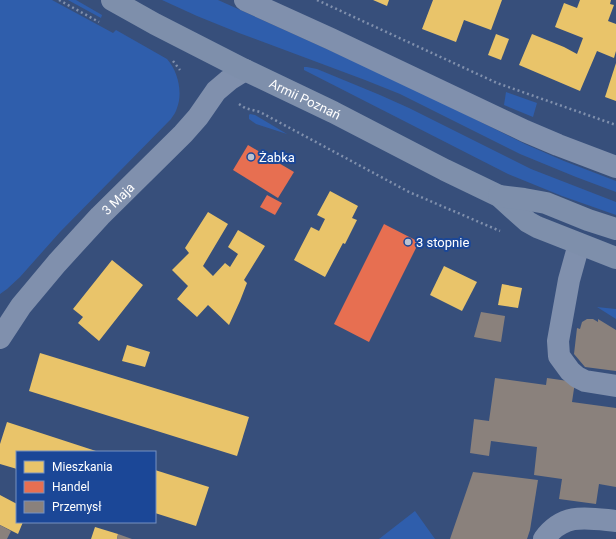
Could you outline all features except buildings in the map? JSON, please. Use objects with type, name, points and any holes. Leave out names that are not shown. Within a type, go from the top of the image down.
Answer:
[{"type":"main road","name":"Armii Poznań","points":[[112,0],[155,24],[245,70],[333,112],[499,196],[528,222],[537,227],[616,258]]},
{"type":"main road","name":"Armii Poznań","points":[[499,196],[546,203],[588,220],[616,229]]},
{"type":"street","points":[[245,0],[525,131],[616,167]]},
{"type":"street","name":"3 Maja","points":[[1,332],[57,263],[95,221],[183,134],[198,117],[216,91],[222,85],[245,70]]},
{"type":"street","points":[[579,244],[569,280],[558,341],[559,356],[570,371],[585,381],[616,386]]},
{"type":"street","points":[[544,539],[548,533],[558,525],[568,520],[586,518],[616,521]]},
{"type":"path","points":[[317,0],[497,84],[616,125]]},
{"type":"path","points":[[239,104],[245,108],[260,112],[409,192],[502,232]]},
{"type":"shaded area","points":[[0,0],[52,0],[113,33],[116,30],[167,59],[177,76],[180,96],[177,109],[171,119],[60,232],[20,277],[0,294]]},
{"type":"shaded area","points":[[68,0],[76,0],[102,15],[101,18]]},
{"type":"shaded area","points":[[162,0],[218,0],[400,82],[525,144],[616,181],[616,192],[520,154],[400,94],[239,33]]},
{"type":"shaded area","points":[[304,67],[317,69],[380,95],[531,169],[616,202],[616,215],[562,196],[508,174],[304,70]]},
{"type":"shaded area","points":[[506,92],[537,103],[533,117],[504,105]]},
{"type":"shaded area","points":[[250,114],[255,115],[287,134],[256,124],[249,119]]},
{"type":"shaded area","points":[[597,307],[616,309],[616,319]]},
{"type":"shaded area","points":[[415,511],[435,539],[379,539]]},
{"type":"place","name":"Żabka","points":[[251,157]]},
{"type":"place","name":"3 stopnie","points":[[408,242]]}]
